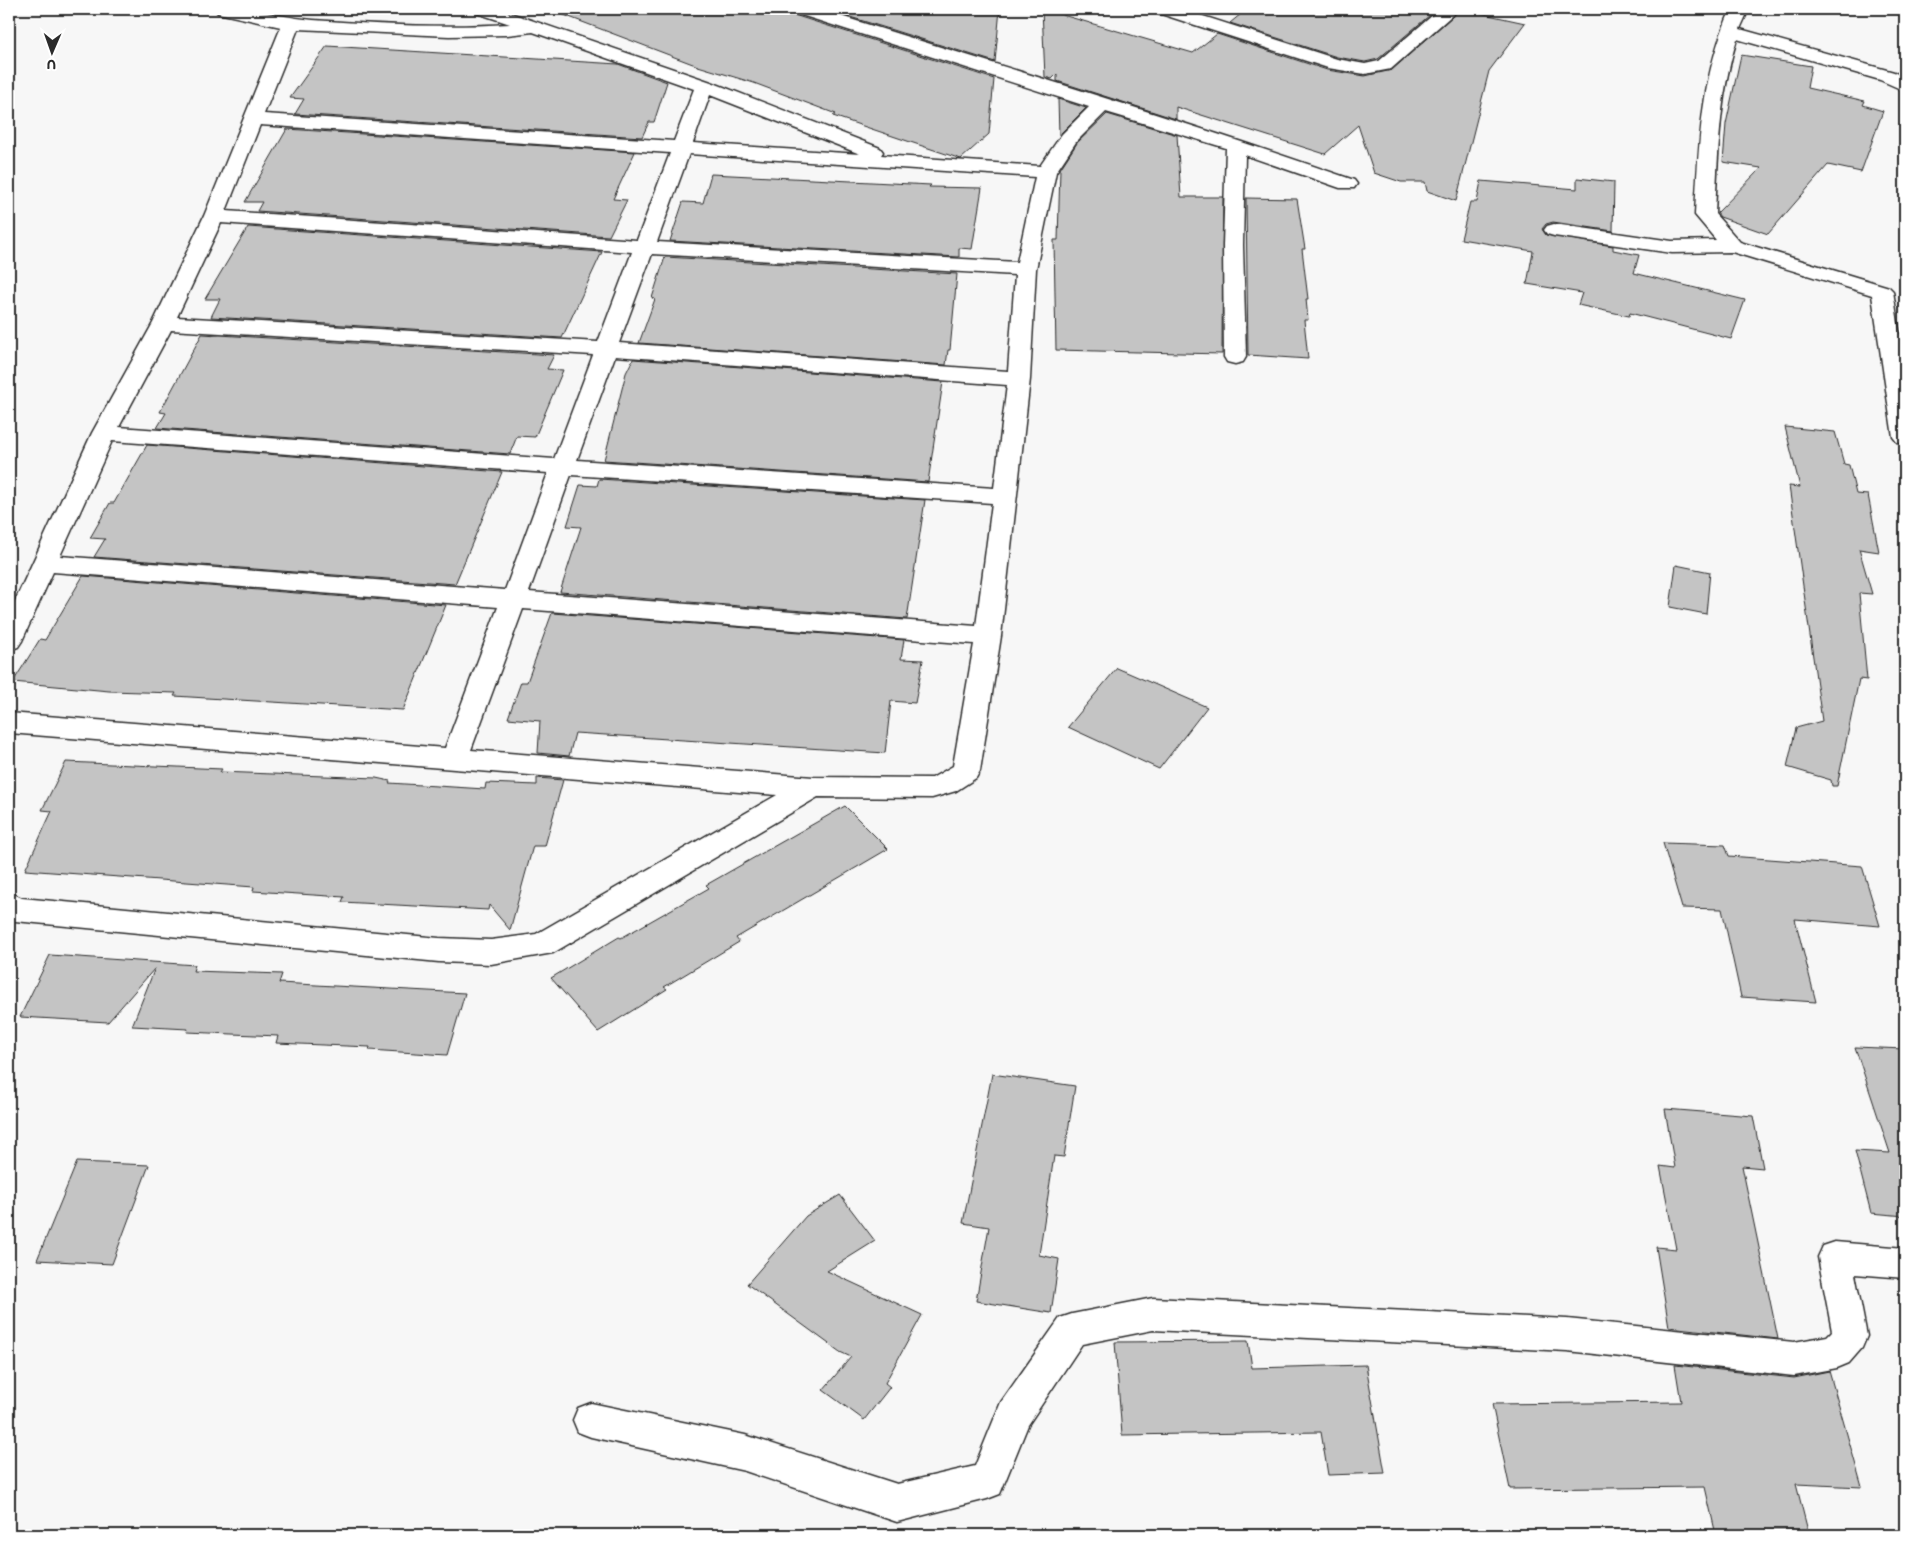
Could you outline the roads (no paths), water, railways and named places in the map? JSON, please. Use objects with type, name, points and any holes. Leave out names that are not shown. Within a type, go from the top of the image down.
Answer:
[{"type":"street","points":[[224,9],[262,13],[291,24],[480,31],[539,28]]},
{"type":"street","points":[[483,9],[704,86],[898,162]]},
{"type":"street","points":[[801,9],[1102,105],[1236,145],[1347,184]]},
{"type":"street","points":[[1164,9],[1205,14],[1334,64],[1365,69],[1385,65],[1450,9]]},
{"type":"street","points":[[1733,246],[1705,215],[1712,102],[1729,30],[1740,9]]},
{"type":"street","points":[[9,641],[104,433],[164,323],[214,216],[291,24]]},
{"type":"street","points":[[1729,30],[1887,76],[1905,85]]},
{"type":"street","points":[[454,760],[704,86]]},
{"type":"street","points":[[9,722],[454,760],[813,787],[932,788],[959,776],[966,770],[988,636],[1019,379],[1026,269],[1046,172],[1069,138],[1102,105]]},
{"type":"street","points":[[252,119],[1046,172]]},
{"type":"street","points":[[1235,357],[1233,245],[1236,145]]},
{"type":"street","points":[[214,216],[644,247],[1026,269]]},
{"type":"street","points":[[1554,230],[1672,247],[1733,246],[1905,298]]},
{"type":"street","points":[[1882,291],[1905,437]]},
{"type":"street","points":[[164,323],[606,349],[1019,379]]},
{"type":"street","points":[[104,433],[562,467],[1005,496]]},
{"type":"street","points":[[46,563],[988,636]]},
{"type":"street","points":[[9,904],[15,909],[439,950],[491,952],[542,945],[813,787]]},
{"type":"street","points":[[591,1420],[745,1453],[897,1503],[988,1481],[1014,1414],[1072,1330],[1153,1314],[1567,1335],[1794,1359],[1837,1351],[1850,1336],[1835,1257],[1905,1263]]}]
